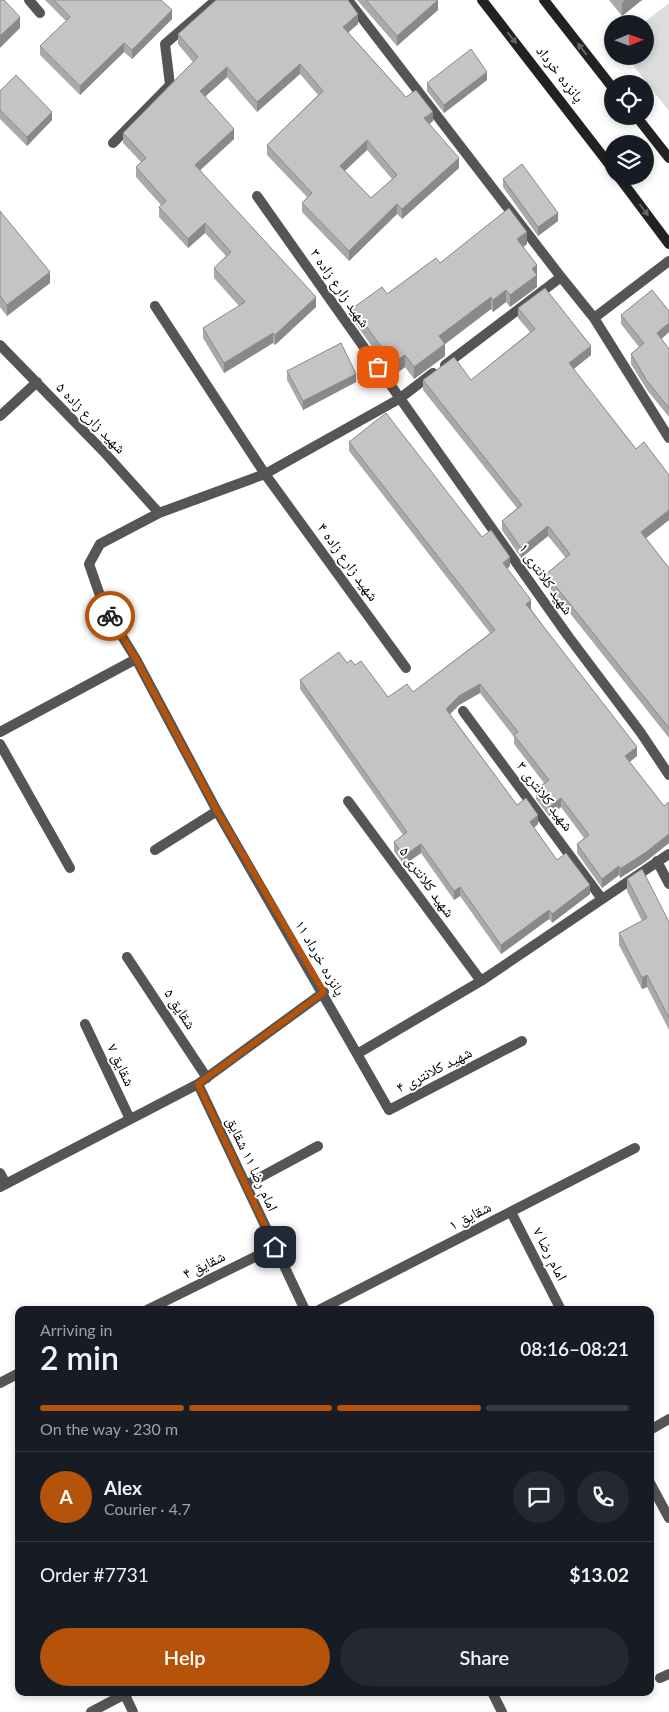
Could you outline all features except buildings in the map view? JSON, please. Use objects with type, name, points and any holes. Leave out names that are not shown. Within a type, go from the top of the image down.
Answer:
[{"type":"main road","name":"پانزده خرداد","points":[[482,0],[604,158]]},
{"type":"main road","points":[[544,0],[604,77]]},
{"type":"main road","points":[[643,125],[669,158]]},
{"type":"main road","points":[[625,185],[669,244]]},
{"type":"street","points":[[29,0],[40,13]]},
{"type":"street","points":[[113,143],[170,85],[165,44],[216,0]]},
{"type":"street","points":[[348,0],[594,318],[669,438]]},
{"type":"street","name":"شهید زارع زاده ۳","points":[[257,196],[400,399]]},
{"type":"street","points":[[594,318],[669,261]]},
{"type":"street","name":"پانزده خرداد ۱۱","points":[[357,1054],[324,992],[217,811],[136,659],[104,607],[90,564],[100,544],[160,513],[265,474],[400,399],[561,277]]},
{"type":"street","name":"شهید زارع زاده ۴","points":[[155,306],[265,474],[406,668]]},
{"type":"street","name":"شهید زارع زاده ۵","points":[[0,345],[160,513]]},
{"type":"street","points":[[0,416],[37,382]]},
{"type":"street","name":"شهید کلانتری ۱","points":[[400,399],[669,775]]},
{"type":"street","points":[[0,732],[136,659]]},
{"type":"street","name":"شهید کلانتری ۳","points":[[463,711],[602,899]]},
{"type":"street","points":[[0,744],[70,868]]},
{"type":"street","name":"شهید کلانتری ۵","points":[[348,801],[481,981]]},
{"type":"street","points":[[155,850],[217,811]]},
{"type":"street","points":[[357,1054],[481,981],[669,854]]},
{"type":"street","points":[[658,861],[669,884]]},
{"type":"street","name":"شقایق ۵","points":[[128,957],[203,1081]]},
{"type":"street","points":[[0,1173],[3,1185],[203,1081],[324,992]]},
{"type":"street","name":"شقایق ۷","points":[[86,1024],[130,1119]]},
{"type":"street","name":"شهید کلانتری ۴","points":[[357,1054],[389,1110],[522,1041]]},
{"type":"street","name":"امام رضا ۱۱ شقایق","points":[[203,1081],[246,1186],[303,1306]]},
{"type":"street","points":[[246,1186],[318,1146]]},
{"type":"street","name":"شقایق ۱","points":[[327,1306],[635,1148]]},
{"type":"street","name":"امام رضا ۷","points":[[511,1212],[559,1306]]},
{"type":"street","name":"شقایق ۴","points":[[155,1306],[275,1247]]},
{"type":"street","points":[[0,1382],[15,1375]]},
{"type":"street","points":[[654,1427],[669,1418]]},
{"type":"street","points":[[654,1490],[669,1518]]},
{"type":"street","points":[[91,1712],[123,1696]]},
{"type":"street","points":[[128,1696],[134,1712]]},
{"type":"street","points":[[494,1696],[502,1712]]},
{"type":"shaded area","points":[[669,3],[669,111],[654,92],[654,75],[641,75],[633,65],[654,65],[654,15]]},
{"type":"way so far","points":[[110,616],[104,607],[90,564],[100,544],[160,513],[265,474],[400,399],[378,367]]},
{"type":"route","points":[[110,616],[136,659],[217,811],[324,992],[198,1084],[275,1247]]}]
